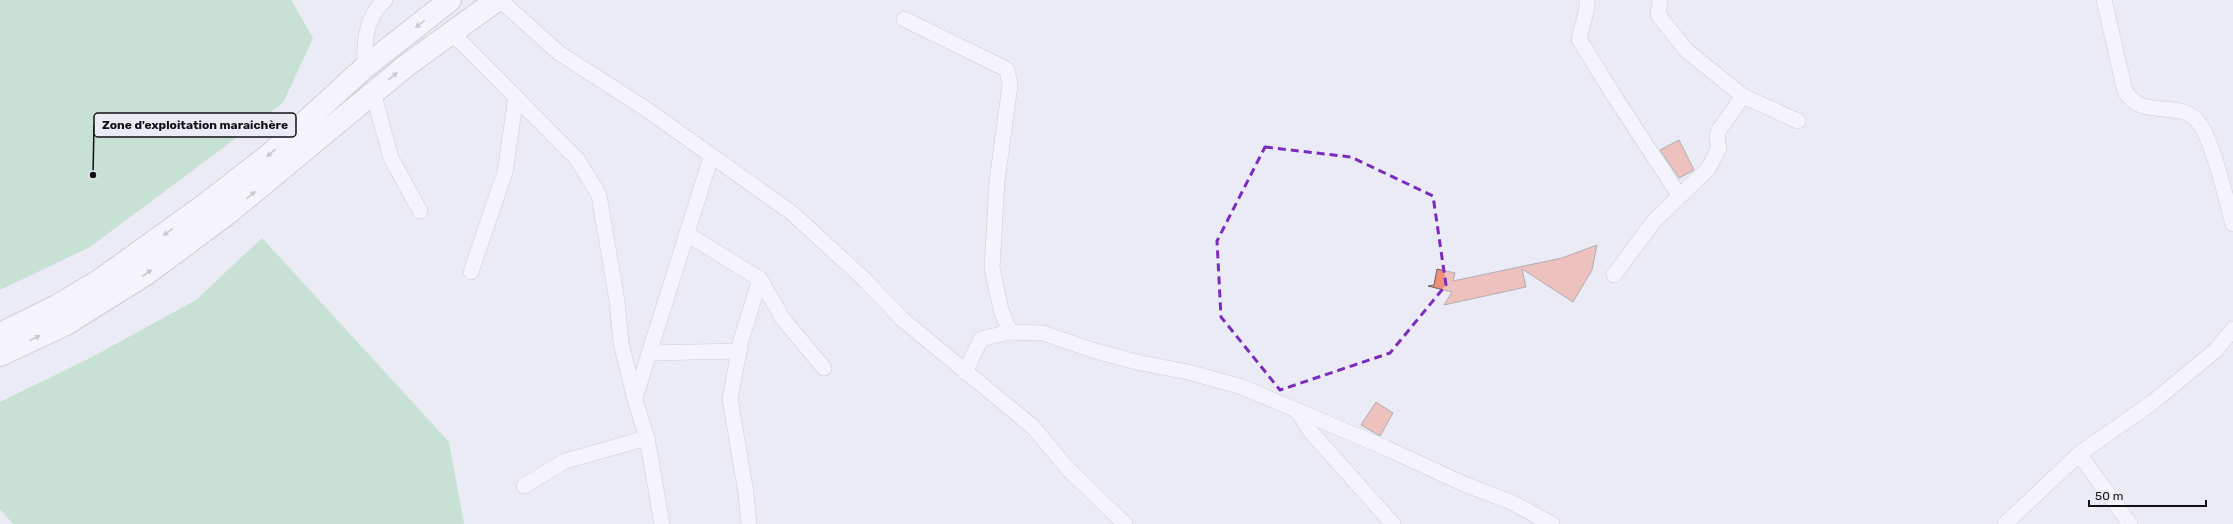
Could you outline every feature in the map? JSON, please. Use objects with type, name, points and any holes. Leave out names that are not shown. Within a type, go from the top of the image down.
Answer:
[{"type":"highway","points":[[0,334],[57,306],[128,262],[269,155],[365,67],[450,0]]},
{"type":"highway","points":[[0,354],[66,324],[146,274],[227,214],[373,92],[452,32],[499,0]]},
{"type":"street","points":[[365,67],[364,39],[374,13],[385,0]]},
{"type":"street","points":[[499,0],[559,53],[646,109],[711,157],[792,213],[864,279],[902,319],[1033,427],[1068,469],[1118,522]]},
{"type":"street","points":[[1587,0],[1587,8],[1579,39],[1616,99],[1679,195]]},
{"type":"street","points":[[1660,0],[1658,15],[1687,51],[1743,96],[1798,121]]},
{"type":"street","points":[[2104,0],[2125,92],[2129,98],[2144,107],[2187,113],[2198,122],[2207,137],[2233,224]]},
{"type":"street","points":[[904,19],[1004,68],[1009,75],[1010,85],[997,181],[992,268],[1002,310],[1010,332]]},
{"type":"street","points":[[452,32],[577,159],[599,195],[617,300],[621,343],[635,400],[647,438],[662,524]]},
{"type":"street","points":[[373,92],[391,158],[420,211]]},
{"type":"street","points":[[1614,274],[1654,221],[1708,168],[1719,148],[1717,137],[1719,130],[1743,96]]},
{"type":"street","points":[[471,272],[505,172],[516,97]]},
{"type":"street","points":[[635,400],[711,157]]},
{"type":"street","points":[[687,234],[760,279],[783,319],[824,368]]},
{"type":"street","points":[[749,524],[746,493],[730,399],[739,351],[760,279]]},
{"type":"street","points":[[2005,524],[2079,454],[2153,402],[2216,350],[2233,329]]},
{"type":"street","points":[[965,372],[981,339],[1010,332],[1043,333],[1095,351],[1242,387],[1386,448],[1464,484],[1511,502],[1552,524]]},
{"type":"street","points":[[649,353],[739,351]]},
{"type":"street","points":[[1299,412],[1311,432],[1392,524]]},
{"type":"street","points":[[524,486],[565,461],[647,438]]},
{"type":"street","points":[[2079,454],[2130,524]]},
{"type":"highlighted area","points":[[1265,147],[1351,157],[1433,196],[1446,285],[1390,353],[1280,390],[1221,317],[1217,241]]},
{"type":"green space","points":[[0,0],[291,0],[313,38],[283,103],[90,247],[0,290]]},
{"type":"green space","points":[[262,238],[449,442],[464,524],[13,524],[0,509],[0,402],[94,356],[196,300]]},
{"type":"building","points":[[1679,140],[1694,170],[1679,178],[1660,150]]},
{"type":"building","points":[[1597,245],[1592,270],[1573,302],[1522,269],[1526,287],[1444,305],[1452,292],[1428,286],[1434,285],[1437,269],[1455,273],[1453,281],[1562,258]]},
{"type":"building","points":[[1376,402],[1393,413],[1380,436],[1361,425]]},
{"type":"place","name":"Zone d'exploitation maraichère","points":[[93,175]]}]
